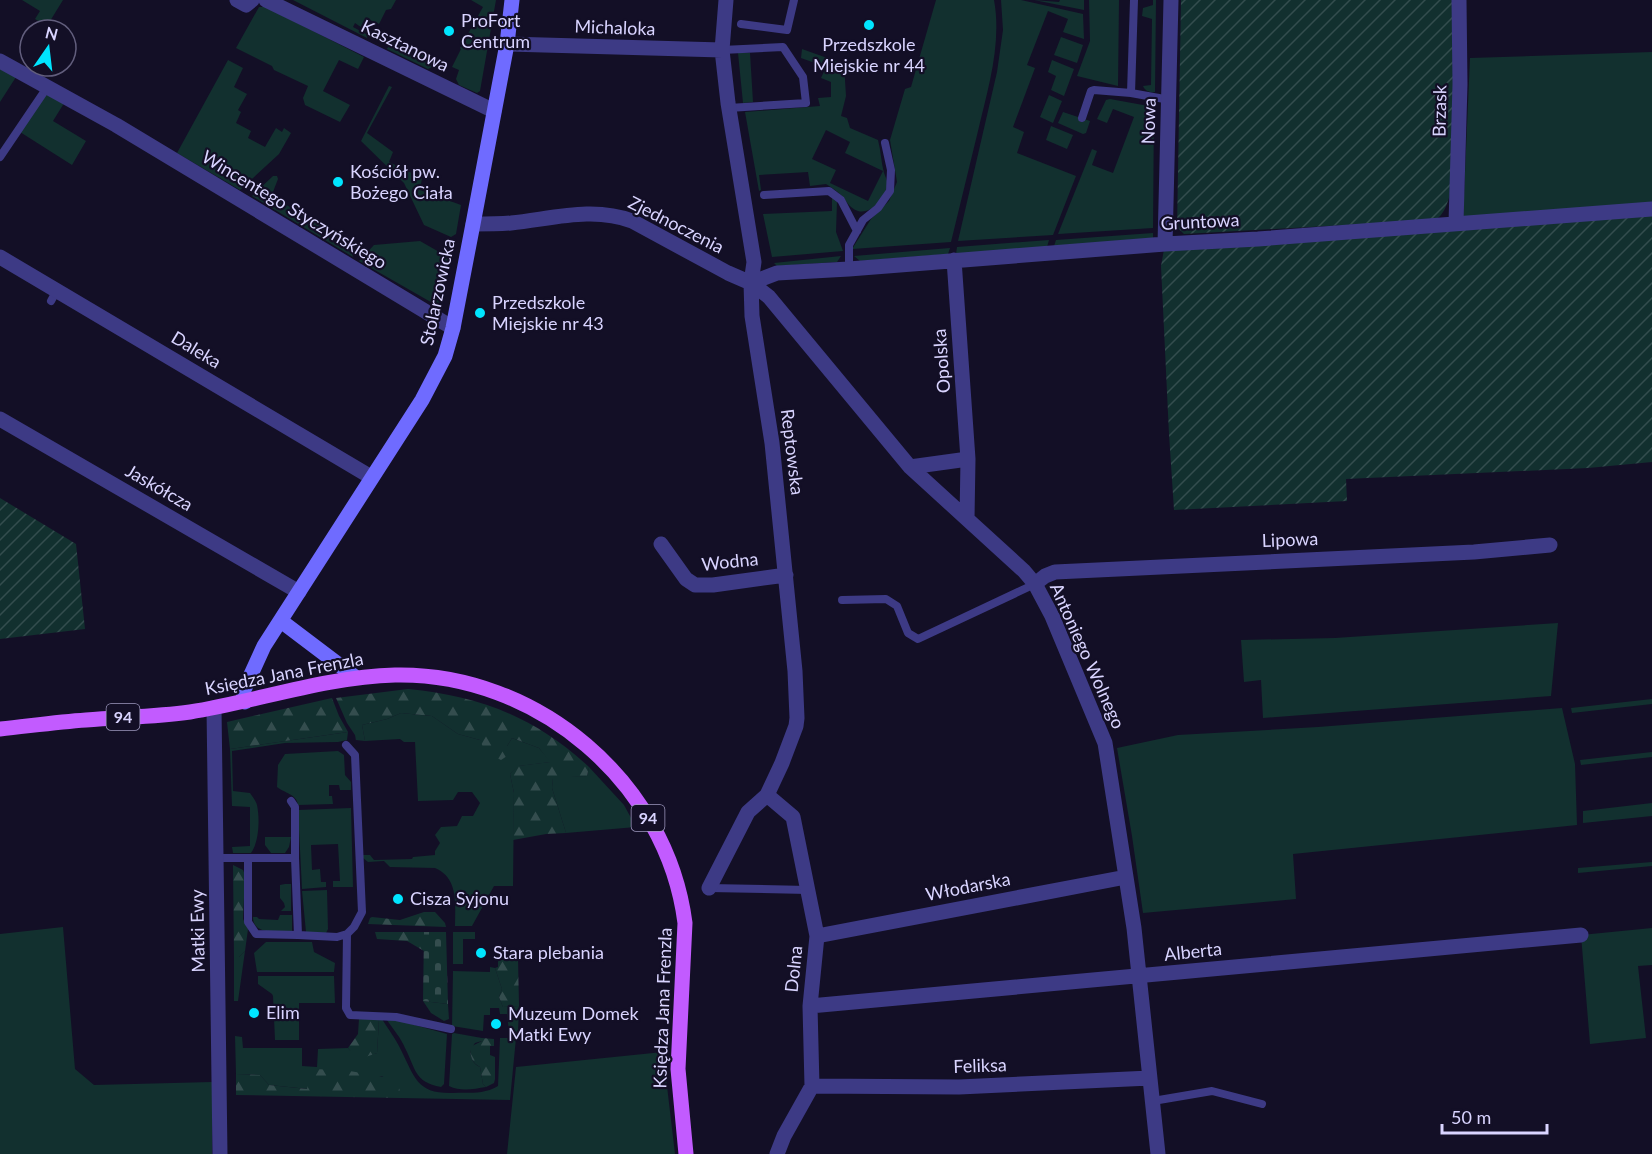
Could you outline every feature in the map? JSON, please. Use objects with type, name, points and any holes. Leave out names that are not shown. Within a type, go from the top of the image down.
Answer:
[{"type":"main road","name":"Księdza Jana Frenzla","points":[[0,729],[178,713],[245,702],[355,677],[414,675],[454,680],[478,686],[542,712],[586,743],[639,801],[665,849],[682,900],[686,939],[678,1069],[686,1154]]},
{"type":"street","points":[[237,0],[246,5],[252,0]]},
{"type":"street","name":"Kasztanowa","points":[[266,0],[494,111]]},
{"type":"street","name":"Stolarzowicka","points":[[245,702],[243,692],[264,646],[422,400],[445,356],[453,328],[507,44],[512,0]]},
{"type":"street","name":"Reptowska","points":[[709,888],[748,813],[767,795],[782,764],[796,726],[795,671],[772,443],[752,316],[754,262],[722,50],[726,0]]},
{"type":"street","name":"Nowa","points":[[1165,243],[1171,0]]},
{"type":"street","name":"Brzask","points":[[1456,223],[1460,84],[1459,0]]},
{"type":"street","name":"Michaloka","points":[[507,44],[722,50]]},
{"type":"street","name":"Wincentego Styczyńskiego","points":[[0,61],[116,125],[453,328]]},
{"type":"street","name":"Gruntowa","points":[[752,283],[777,273],[1652,209]]},
{"type":"street","name":"Zjednoczenia","points":[[473,224],[511,223],[582,214],[617,215],[728,273],[752,283]]},
{"type":"street","name":"Opolska","points":[[954,260],[968,459],[967,519]]},
{"type":"street","name":"Daleka","points":[[1,261],[54,296],[371,477]]},
{"type":"street","name":"Antoniego Wolnego","points":[[752,283],[769,297],[910,467],[1035,584],[1052,616],[1105,743],[1134,928],[1158,1154]]},
{"type":"street","name":"Jaskółcza","points":[[0,419],[299,592]]},
{"type":"street","points":[[910,467],[968,459]]},
{"type":"street","name":"Wodna","points":[[662,544],[686,579],[696,585],[713,585],[786,575]]},
{"type":"street","name":"Lipowa","points":[[1035,584],[1055,572],[1474,552],[1550,544]]},
{"type":"street","points":[[281,621],[355,677]]},
{"type":"street","name":"Matki Ewy","points":[[214,708],[220,1154]]},
{"type":"street","name":"Dolna","points":[[767,795],[793,817],[818,936],[810,1006],[812,1086]]},
{"type":"street","name":"Włodarska","points":[[818,936],[1126,877]]},
{"type":"street","name":"Alberta","points":[[810,1006],[1581,935]]},
{"type":"street","name":"Feliksa","points":[[812,1086],[959,1087],[1150,1078]]},
{"type":"street","points":[[777,1154],[784,1136],[812,1086]]},
{"type":"lane","points":[[741,24],[787,30],[794,0]]},
{"type":"lane","points":[[1131,93],[1134,0]]},
{"type":"lane","points":[[722,50],[783,46],[803,77],[806,103],[729,108]]},
{"type":"lane","points":[[0,157],[48,86]]},
{"type":"lane","points":[[1082,118],[1091,92],[1094,90],[1131,93],[1170,100]]},
{"type":"lane","points":[[849,269],[849,245],[863,220],[878,208],[890,191],[891,170],[885,142]]},
{"type":"lane","points":[[764,195],[829,191],[841,200],[857,231]]},
{"type":"lane","points":[[842,600],[886,599],[897,606],[908,633],[918,639],[1035,584]]},
{"type":"lane","points":[[248,858],[248,922],[256,934],[337,937],[347,934],[354,927],[362,912],[355,755],[345,746]]},
{"type":"lane","points":[[291,801],[295,807],[298,935]]},
{"type":"lane","points":[[217,858],[295,858]]},
{"type":"lane","points":[[709,888],[808,890]]},
{"type":"lane","points":[[347,934],[346,1008],[350,1015],[396,1017],[451,1029]]},
{"type":"lane","points":[[1153,1101],[1212,1091],[1262,1104]]},
{"type":"green space","points":[[22,0],[63,0],[52,18],[36,18],[40,11]]},
{"type":"green space","points":[[293,0],[396,0],[391,9],[386,10],[379,24],[370,20],[365,30],[355,23],[353,27],[368,35],[367,38]]},
{"type":"green space","points":[[471,0],[496,0],[480,91],[477,93],[459,85],[456,79],[459,70],[452,67],[483,7]]},
{"type":"green space","points":[[936,0],[994,0],[996,16],[995,49],[990,82],[951,242],[852,249],[871,219],[889,201],[897,182],[890,140],[905,89],[911,87]]},
{"type":"green space","points":[[1001,0],[1021,0],[1083,14],[1084,39],[1063,32],[1068,19],[1048,11],[1027,65],[1035,68],[1013,127],[1024,132],[1017,153],[1076,176],[1053,235],[958,241],[997,72],[1003,30]]},
{"type":"green space","points":[[1034,0],[1059,2],[1060,0],[1084,0],[1084,10]]},
{"type":"green space","points":[[1089,0],[1119,0],[1118,86],[1077,76],[1090,41]]},
{"type":"green space","points":[[1153,0],[1156,0],[1155,92],[1150,92],[1143,86],[1151,85],[1152,19],[1142,16],[1143,8],[1153,5]]},
{"type":"green space","points":[[1181,0],[1455,0],[1452,186],[1442,214],[1435,220],[1184,234],[1179,229],[1177,230]]},
{"type":"green space","points":[[259,7],[266,7],[364,57],[358,69],[339,60],[323,91],[350,105],[340,122],[305,105],[303,98],[308,86],[236,48]]},
{"type":"green space","points":[[394,36],[438,59],[434,66],[428,69],[387,49]]},
{"type":"green space","points":[[1061,37],[1083,45],[1077,63],[1054,55]]},
{"type":"green space","points":[[802,49],[844,64],[846,96],[841,116],[847,118],[850,128],[878,140],[887,186],[879,203],[869,210],[855,210],[826,184],[810,186],[808,172],[759,175],[761,190],[759,191],[745,112],[820,106],[818,98],[831,97],[831,82],[821,78],[826,67],[801,58]],"holes":[[[826,130],[850,142],[845,153],[883,171],[868,201],[830,183],[836,170],[812,159]]]},
{"type":"green space","points":[[1652,52],[1652,206],[1463,219],[1470,58]]},
{"type":"green space","points":[[738,53],[750,53],[753,102],[743,103]]},
{"type":"green space","points":[[228,60],[243,68],[234,87],[247,94],[238,110],[241,112],[236,123],[251,131],[248,138],[265,147],[276,128],[282,132],[284,128],[291,133],[279,154],[240,190],[177,153]]},
{"type":"green space","points":[[1052,60],[1074,69],[1064,96],[1051,90],[1056,76],[1048,72]]},
{"type":"green space","points":[[0,67],[16,77],[0,102]]},
{"type":"green space","points":[[389,86],[392,87],[367,133],[393,152],[389,162],[422,178],[420,190],[461,205],[456,234],[451,237],[424,225],[404,183],[361,141]]},
{"type":"green space","points":[[44,94],[66,100],[53,121],[86,141],[72,165],[20,132]]},
{"type":"green space","points":[[1049,95],[1062,101],[1053,123],[1040,117]]},
{"type":"green space","points":[[1106,100],[1154,107],[1153,228],[1058,234],[1092,149],[1097,151],[1092,165],[1113,173],[1134,117],[1113,109],[1107,123],[1097,119]]},
{"type":"green space","points":[[1063,112],[1090,121],[1086,133],[1083,134],[1058,123]]},
{"type":"green space","points":[[1051,126],[1073,135],[1067,149],[1046,140]]},
{"type":"green space","points":[[273,176],[277,176],[278,179],[271,197],[319,222],[349,244],[353,257],[252,196]]},
{"type":"green space","points":[[832,198],[837,202],[836,232],[843,251],[772,257],[763,214],[832,211]]},
{"type":"green space","points":[[1652,209],[1652,462],[1588,468],[1346,479],[1347,501],[1174,510],[1161,266],[1165,244]]},
{"type":"green space","points":[[1153,233],[1153,238],[1054,246],[1056,240]]},
{"type":"green space","points":[[1049,240],[1047,247],[956,254],[957,247]]},
{"type":"green space","points":[[420,241],[441,253],[450,262],[442,303],[436,305],[359,261],[374,245]]},
{"type":"green space","points":[[950,248],[948,254],[860,261],[854,256]]},
{"type":"green space","points":[[841,256],[837,262],[777,266],[774,263]]},
{"type":"green space","points":[[0,498],[76,544],[85,629],[0,639]]},
{"type":"green space","points":[[1558,623],[1551,696],[1263,718],[1261,680],[1244,682],[1241,640],[1335,638]]},
{"type":"green space","points":[[408,689],[459,697],[505,712],[548,735],[589,767],[587,776],[553,778],[552,788],[566,833],[513,840],[514,793],[510,774],[518,766],[550,762],[539,748],[512,738],[507,746],[507,756],[501,760],[485,752],[480,740],[458,734],[432,716],[401,713],[362,725],[365,741],[356,740],[336,698]]},
{"type":"green space","points":[[332,698],[348,732],[230,749],[227,722]]},
{"type":"green space","points":[[1652,699],[1652,704],[1572,713],[1571,708]]},
{"type":"green space","points":[[1562,708],[1575,764],[1577,825],[1293,854],[1296,899],[1143,913],[1117,748],[1178,735],[1318,727]]},
{"type":"green space","points":[[401,713],[432,716],[458,734],[480,740],[507,756],[507,746],[512,738],[539,748],[551,762],[519,766],[510,774],[514,793],[513,886],[494,886],[472,926],[455,926],[455,901],[452,885],[443,873],[435,868],[390,867],[384,861],[368,862],[363,858],[363,855],[370,855],[374,860],[412,859],[435,855],[440,843],[435,835],[441,827],[457,826],[462,816],[473,816],[480,803],[472,792],[458,792],[453,800],[418,801],[415,742],[404,742],[400,739],[365,741],[362,725]]},
{"type":"green space","points":[[348,732],[347,740],[338,742],[285,743],[232,751],[233,791],[250,793],[257,805],[259,823],[256,843],[251,853],[233,853],[232,847],[250,846],[250,807],[232,806],[230,749]]},
{"type":"green space","points":[[338,751],[344,755],[345,775],[351,782],[351,790],[340,790],[339,785],[329,785],[329,796],[332,796],[333,804],[298,805],[293,796],[277,787],[278,765],[285,754]]},
{"type":"green space","points":[[1652,752],[1652,757],[1581,765],[1580,760]]},
{"type":"green space","points":[[589,767],[624,805],[636,827],[566,833],[552,788],[553,777],[587,776]]},
{"type":"green space","points":[[1652,803],[1652,816],[1583,823],[1583,811]]},
{"type":"green space","points":[[351,808],[353,887],[333,887],[333,881],[340,881],[338,844],[311,845],[312,870],[320,869],[321,882],[326,882],[326,887],[302,889],[298,810]]},
{"type":"green space","points":[[265,837],[291,837],[289,847],[285,853],[271,853],[265,845]]},
{"type":"green space","points":[[1652,862],[1652,866],[1578,873],[1578,868]]},
{"type":"green space","points":[[233,865],[243,870],[245,875],[243,919],[248,929],[245,951],[239,957],[234,957]]},
{"type":"green space","points":[[291,884],[291,911],[281,911],[285,907],[280,898],[280,885]]},
{"type":"green space","points":[[327,890],[328,929],[326,933],[306,932],[302,891]]},
{"type":"green space","points":[[424,912],[435,912],[446,927],[368,924],[372,917],[400,920]]},
{"type":"green space","points":[[280,915],[292,915],[292,931],[262,930],[254,923],[253,917],[278,920]]},
{"type":"green space","points":[[63,927],[75,1069],[94,1085],[212,1082],[212,1154],[0,1154],[0,934]]},
{"type":"green space","points":[[1652,928],[1652,965],[1638,966],[1646,1038],[1590,1044],[1581,935]]},
{"type":"green space","points":[[375,932],[424,932],[424,951],[407,941],[377,939]]},
{"type":"green space","points":[[424,932],[446,932],[448,1004],[423,1001]]},
{"type":"green space","points":[[453,932],[475,932],[475,939],[463,939],[463,964],[453,964]]},
{"type":"green space","points":[[266,942],[312,942],[314,952],[335,963],[334,972],[257,972],[254,953]]},
{"type":"green space","points":[[245,951],[238,1001],[234,1001],[234,957],[239,957]]},
{"type":"green space","points":[[518,959],[519,1006],[503,1007],[499,997],[502,989],[495,968],[498,967],[498,960]]},
{"type":"green space","points":[[490,967],[495,968],[502,989],[499,997],[503,1007],[519,1006],[518,1032],[509,1031],[507,1014],[500,1014],[499,1008],[490,1008],[490,1015],[484,1015],[483,1031],[452,1026],[453,971],[490,972]]},
{"type":"green space","points":[[258,976],[334,976],[335,1003],[299,1003],[299,1040],[275,1040],[273,996],[258,984]]},
{"type":"green space","points":[[423,1001],[448,1004],[449,1019],[444,1021],[431,1013]]},
{"type":"green space","points":[[359,1019],[379,1019],[377,1053],[357,1060],[352,1057],[348,1048],[358,1034]]},
{"type":"green space","points":[[379,1019],[382,1019],[419,1082],[432,1091],[441,1093],[481,1092],[498,1086],[500,1038],[516,1038],[510,1100],[400,1098],[400,1091],[382,1076],[308,1085],[308,1089],[269,1085],[260,1075],[236,1074],[235,1036],[242,1037],[243,1048],[302,1048],[302,1066],[317,1067],[318,1049],[348,1048],[361,1055],[377,1053]]},
{"type":"green space","points":[[387,1020],[397,1020],[447,1034],[444,1084],[441,1087],[426,1082],[417,1074],[401,1041]]},
{"type":"green space","points":[[452,1034],[482,1038],[482,1041],[475,1043],[470,1051],[473,1060],[480,1067],[483,1084],[486,1087],[463,1089],[449,1086]]},
{"type":"green space","points":[[482,1038],[494,1039],[494,1046],[490,1046],[490,1055],[495,1057],[495,1079],[494,1083],[486,1087],[483,1084],[480,1067],[473,1061],[470,1050],[470,1047],[482,1041]]},
{"type":"green space","points":[[663,1052],[675,1154],[507,1154],[516,1067]]},
{"type":"green space","points":[[310,1069],[344,1070],[396,1079],[400,1098],[236,1095],[236,1074],[260,1075],[269,1085],[307,1089],[308,1085],[304,1079],[305,1072]]},
{"type":"place","name":"Przedszkole Miejskie nr 44","points":[[869,25]]},
{"type":"place","name":"ProFort Centrum","points":[[449,31]]},
{"type":"place","name":"Kościół pw. Bożego Ciała","points":[[338,182]]},
{"type":"place","name":"Przedszkole Miejskie nr 43","points":[[480,313]]},
{"type":"place","name":"Cisza Syjonu","points":[[398,899]]},
{"type":"place","name":"Stara plebania","points":[[481,953]]},
{"type":"place","name":"Elim","points":[[254,1013]]},
{"type":"place","name":"Muzeum Domek Matki Ewy","points":[[496,1024]]}]
